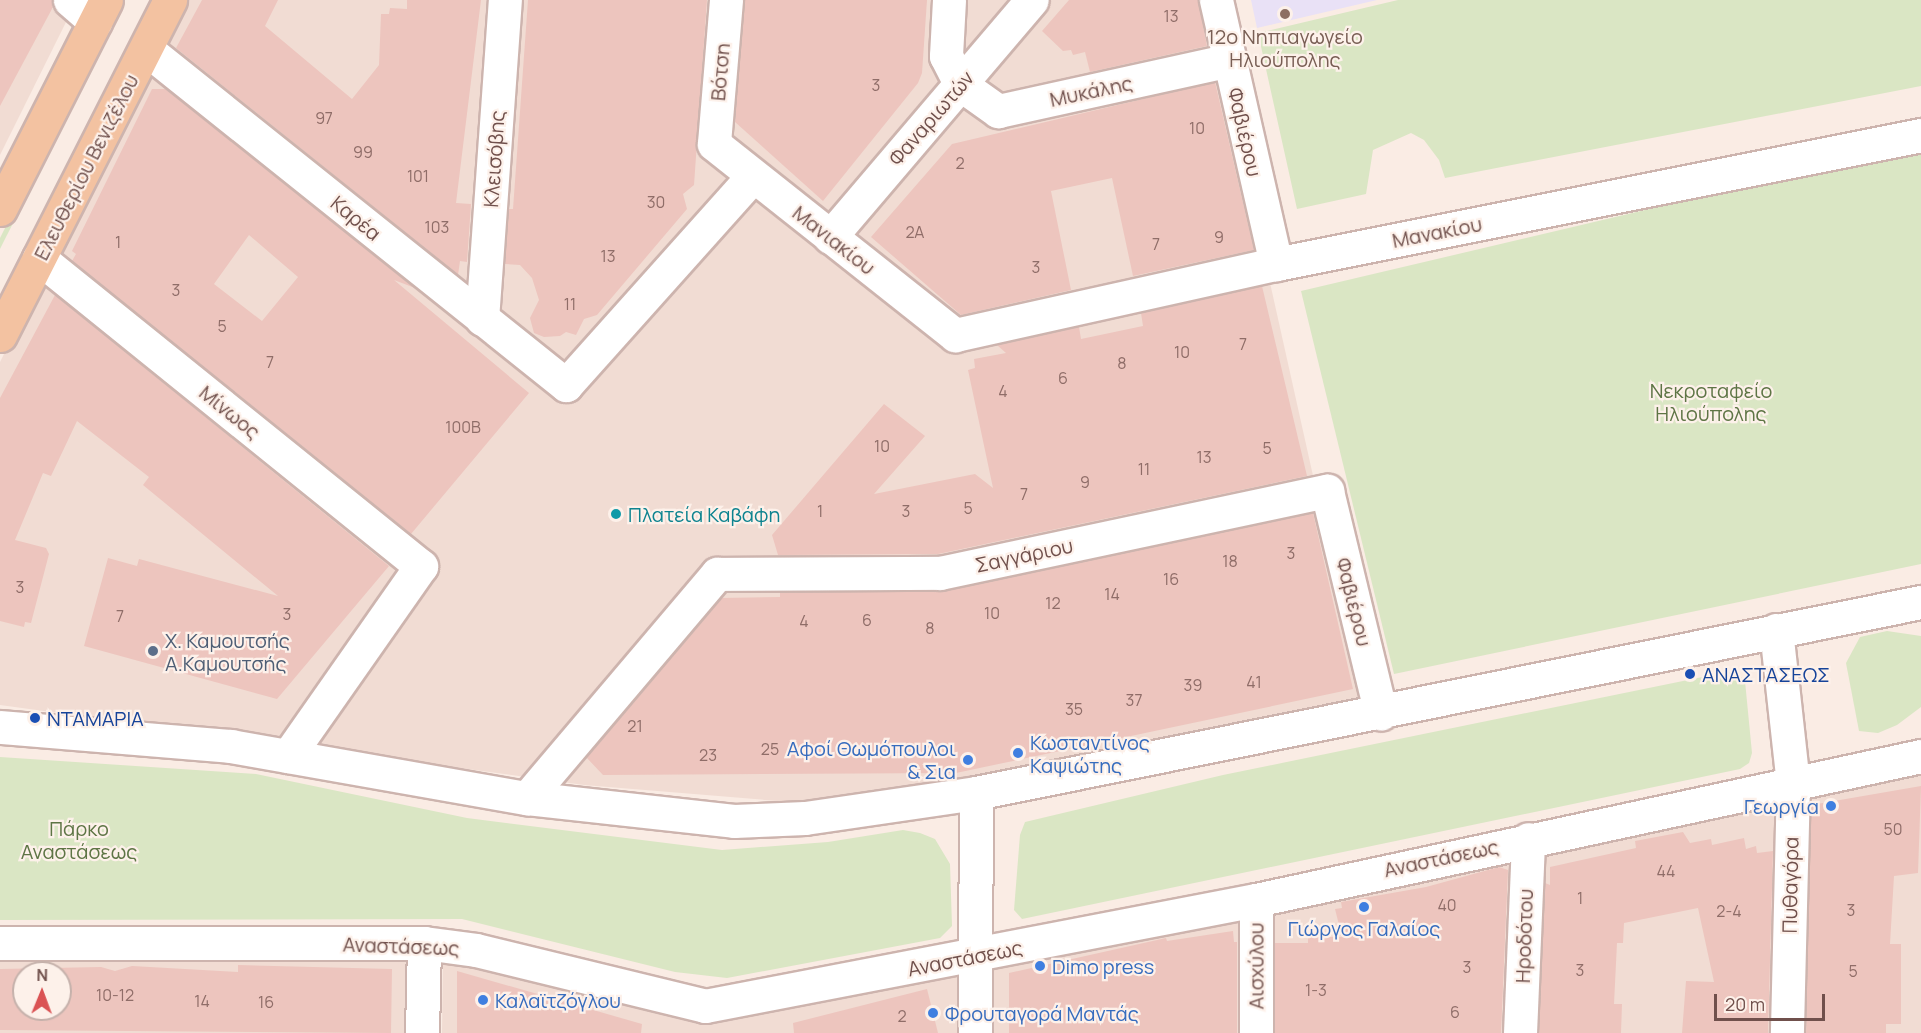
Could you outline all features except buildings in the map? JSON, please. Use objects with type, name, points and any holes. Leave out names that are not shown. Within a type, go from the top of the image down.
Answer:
[{"type":"main road","name":"Ελευθερίου Βενιζέλου","points":[[0,335],[171,0]]},
{"type":"main road","points":[[0,209],[100,11]]},
{"type":"street","points":[[70,0],[100,11]]},
{"type":"street","name":"Κλεισόβης","points":[[483,319],[505,0]]},
{"type":"street","name":"Βότση","points":[[714,144],[726,0]]},
{"type":"street","points":[[949,0],[946,56],[960,84]]},
{"type":"street","name":"Φαναριωτών","points":[[830,237],[1032,0]]},
{"type":"street","name":"Φαβιέρου","points":[[1216,0],[1276,264]]},
{"type":"street","name":"Καρέα","points":[[146,50],[566,386],[753,176]]},
{"type":"street","name":"Μυκάλης","points":[[960,84],[998,111],[1229,60]]},
{"type":"street","name":"Μανακίου","points":[[955,335],[1276,264],[1921,135]]},
{"type":"street","name":"Μανιακίου","points":[[714,144],[955,335]]},
{"type":"street","name":"Μίνωος","points":[[39,258],[421,566],[288,756]]},
{"type":"street","name":"Φαβιέρου","points":[[1327,491],[1381,714]]},
{"type":"street","name":"Σαγγάριου","points":[[526,798],[717,574],[940,573],[1327,491]]},
{"type":"street","points":[[0,727],[119,734],[288,756],[526,798],[734,821],[805,818],[976,793],[1381,714],[1776,630],[1921,602]]},
{"type":"street","name":"Πυθαγόρα","points":[[1776,630],[1793,783],[1787,1033]]},
{"type":"street","name":"Αναστάσεως","points":[[0,943],[423,943],[476,950],[705,1020],[976,957],[1256,900],[1527,839],[1921,756]]},
{"type":"street","points":[[975,1033],[976,793]]},
{"type":"street","name":"Ηροδότου","points":[[1520,1033],[1527,839]]},
{"type":"street","name":"Αισχύλου","points":[[1256,900],[1256,1033]]},
{"type":"street","points":[[422,1033],[423,943]]},
{"type":"shaded area","points":[[0,0],[77,0],[0,155]]},
{"type":"shaded area","points":[[181,0],[1207,0],[1363,700],[958,787],[790,802],[584,785],[0,705],[0,362]]},
{"type":"shaded area","name":"12ο Νηπιαγωγείο Ηλιούπολης","points":[[1251,0],[1377,0],[1257,28]]},
{"type":"shaded area","points":[[1921,769],[1921,1033],[1797,1033],[1800,793]]},
{"type":"shaded area","points":[[1778,798],[1775,1033],[442,1033],[443,958],[475,960],[694,1022],[1239,913]]},
{"type":"shaded area","points":[[408,953],[407,1033],[0,1033],[0,958]]},
{"type":"green space","points":[[120,0],[125,0],[0,249],[0,238]]},
{"type":"green space","points":[[1398,0],[1921,0],[1921,86],[1445,178],[1439,160],[1424,140],[1411,133],[1373,150],[1366,194],[1297,209],[1258,33]]},
{"type":"green space","name":"Νεκροταφείο Ηλιούπολης","points":[[1921,151],[1921,564],[1394,674],[1301,291],[1798,174]]},
{"type":"green space","points":[[1887,631],[1921,636],[1921,707],[1897,725],[1878,733],[1859,731],[1846,663],[1860,637]]},
{"type":"green space","points":[[1727,672],[1738,674],[1745,681],[1752,753],[1749,763],[1740,769],[1022,919],[1014,910],[1020,835],[1025,822],[1223,775]]},
{"type":"green space","name":"Πάρκο Αναστάσεως","points":[[0,757],[256,774],[467,818],[722,850],[828,842],[903,830],[920,833],[935,839],[950,864],[952,926],[940,938],[727,978],[675,972],[462,919],[0,920]]},
{"type":"place","name":"12ο Νηπιαγωγείο Ηλιούπολης","points":[[1285,14]]},
{"type":"place","name":"Πλατεία Καβάφη","points":[[616,514]]},
{"type":"place","name":"Χ. Καμουτσής Α.Καμουτσής","points":[[153,651]]},
{"type":"place","name":"ΑΝΑΣΤΑΣΕΩΣ","points":[[1690,674]]},
{"type":"place","name":"ΝΤΑΜΑΡΙΑ","points":[[35,718]]},
{"type":"place","name":"Κωσταντίνος Καψιώτης","points":[[1018,753]]},
{"type":"place","name":"Αφοί Θωμόπουλοι & Σια","points":[[968,760]]},
{"type":"place","name":"Γεωργία","points":[[1831,806]]},
{"type":"place","name":"Γιώργος Γαλαίος","points":[[1364,907]]},
{"type":"place","name":"Dimo press","points":[[1040,966]]},
{"type":"place","name":"Καλαϊτζόγλου","points":[[483,1000]]},
{"type":"place","name":"Φρουταγορά Μαντάς","points":[[933,1013]]}]
